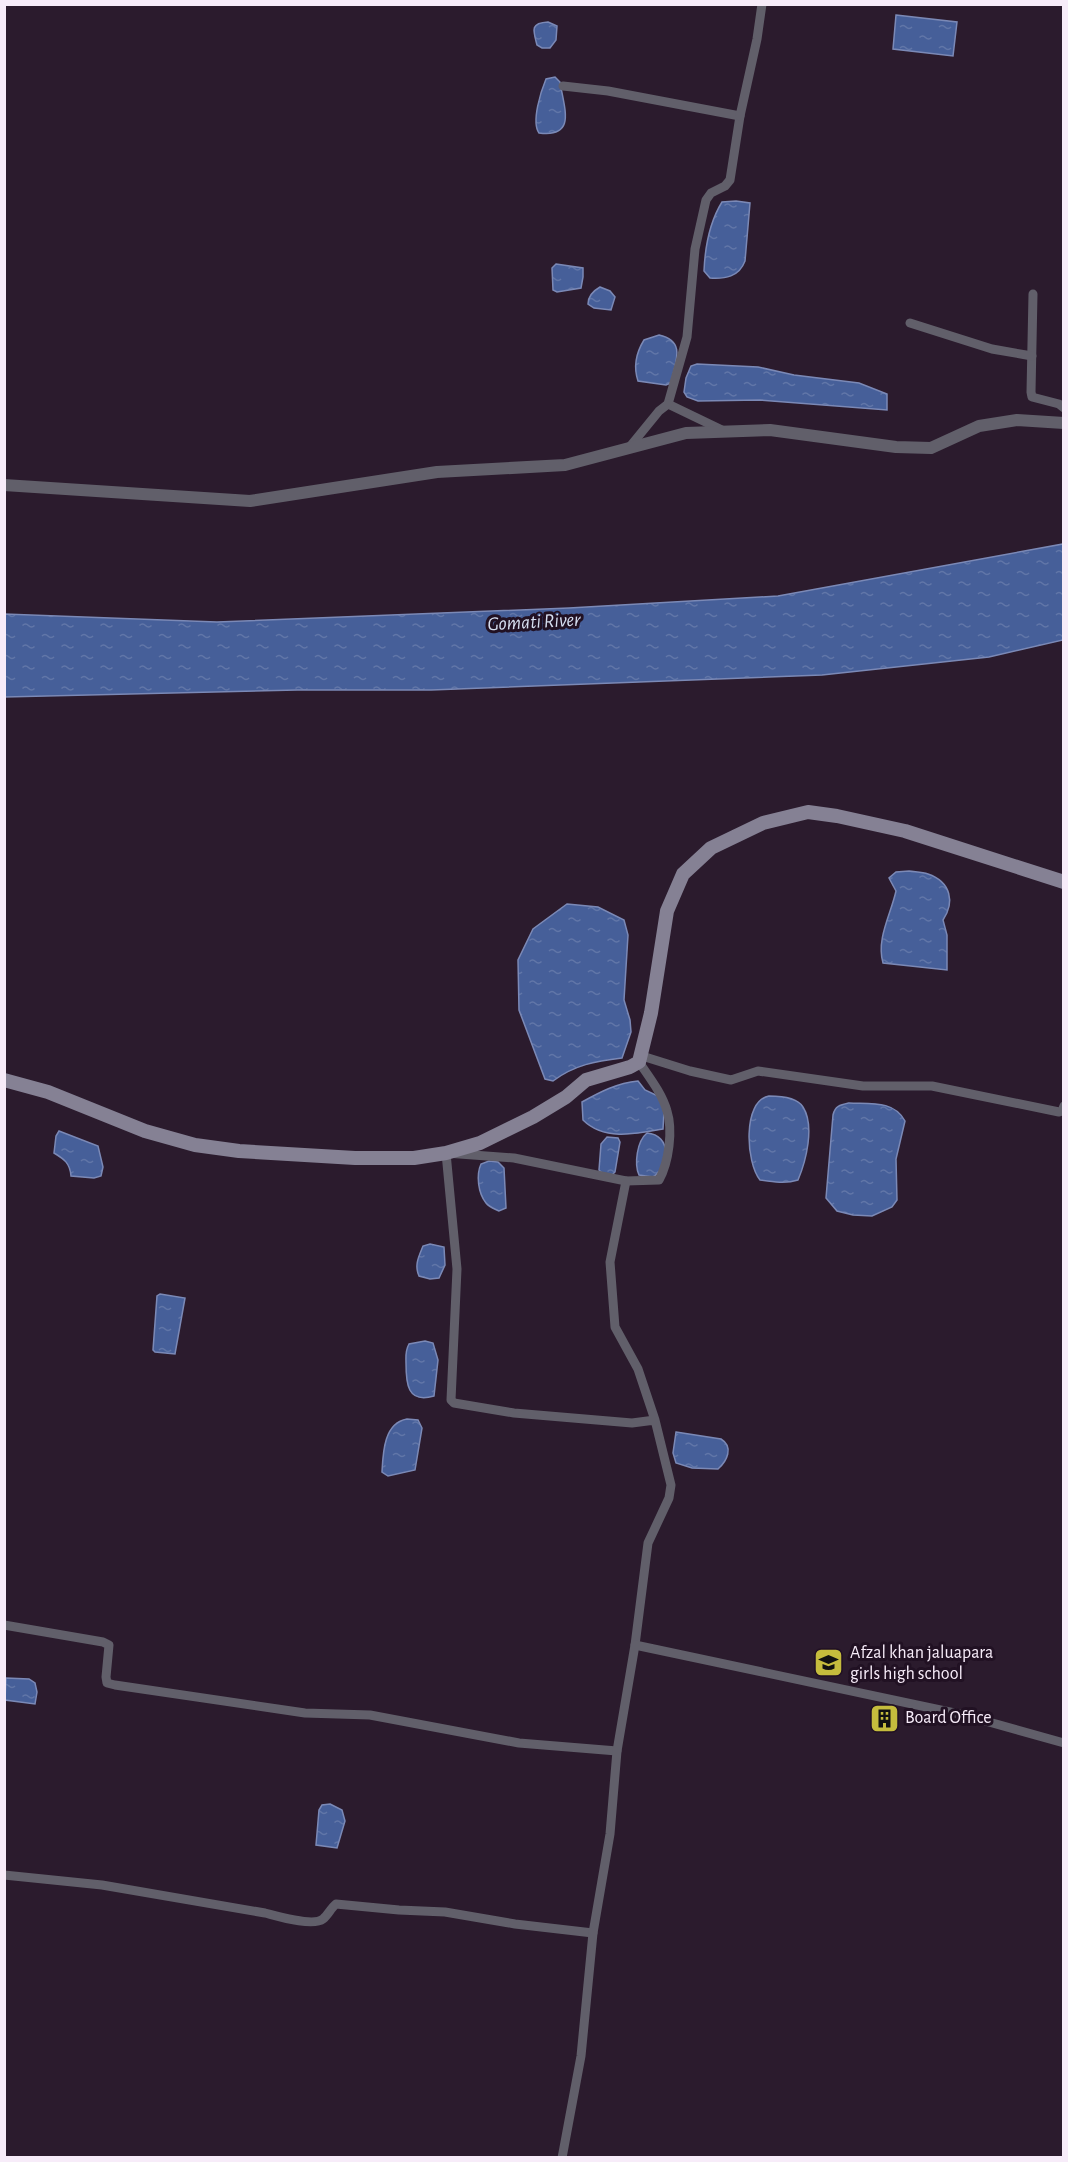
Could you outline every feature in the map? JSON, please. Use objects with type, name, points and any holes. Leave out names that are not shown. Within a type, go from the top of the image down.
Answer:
[{"type":"main road","points":[[4,1080],[48,1092],[145,1131],[195,1145],[239,1151],[355,1158],[414,1158],[446,1153],[480,1143],[533,1117],[566,1097],[586,1080],[630,1067],[641,1059],[651,1013],[667,911],[683,874],[711,848],[762,823],[808,812],[837,816],[905,831],[1064,882]]},
{"type":"street","points":[[628,449],[654,416],[668,404],[687,337],[696,249],[706,200],[711,193],[725,186],[730,180],[762,4]]},
{"type":"street","points":[[563,86],[608,91],[740,116]]},
{"type":"street","points":[[1033,294],[1032,397],[1059,404],[1064,408]]},
{"type":"street","points":[[910,323],[992,349],[1032,356]]},
{"type":"street","points":[[668,404],[724,431]]},
{"type":"street","points":[[4,485],[250,501],[437,472],[565,465],[686,433],[770,430],[896,447],[930,447],[979,426],[1017,420],[1064,423]]},
{"type":"street","points":[[641,1059],[731,1080],[758,1071],[863,1086],[932,1086],[1059,1112],[1064,1106]]},
{"type":"street","points":[[641,1059],[667,1112],[669,1133],[666,1163],[659,1180],[626,1181],[514,1158],[446,1153],[458,1269],[451,1400],[454,1403],[528,1414],[632,1423],[655,1420]]},
{"type":"street","points":[[562,2157],[581,2056],[593,1933],[610,1834],[617,1751],[635,1645],[648,1543],[669,1498],[671,1485],[655,1420],[638,1369],[615,1327],[610,1262],[626,1181]]},
{"type":"street","points":[[4,1625],[103,1642],[109,1645],[106,1677],[107,1683],[115,1685],[305,1713],[370,1715],[519,1743],[617,1751]]},
{"type":"street","points":[[635,1645],[964,1715],[1064,1743]]},
{"type":"street","points":[[4,1875],[102,1885],[289,1919],[318,1922],[325,1918],[336,1904],[446,1912],[515,1924],[593,1933]]},
{"type":"water","points":[[896,15],[957,22],[953,56],[893,49]]},
{"type":"water","points":[[548,22],[557,26],[556,40],[550,48],[542,48],[537,45],[534,28],[538,24]]},
{"type":"water","points":[[555,77],[560,82],[564,102],[563,126],[559,131],[539,133],[536,114],[539,98],[546,79]]},
{"type":"water","points":[[722,202],[750,203],[745,261],[739,271],[731,276],[710,278],[704,271],[711,227]]},
{"type":"water","points":[[556,264],[583,268],[581,288],[557,292],[553,290],[552,268]]},
{"type":"water","points":[[600,287],[610,291],[615,297],[611,310],[594,308],[588,304],[591,294]]},
{"type":"water","points":[[659,335],[668,338],[676,348],[676,361],[671,383],[666,385],[638,381],[636,360],[639,350],[644,340]]},
{"type":"water","points":[[697,364],[758,367],[794,375],[859,383],[887,394],[887,410],[760,400],[698,401],[687,397],[684,392],[691,366]]},
{"type":"water","name":"Gomati River","points":[[1063,544],[1063,640],[989,657],[822,675],[431,690],[297,690],[5,697],[5,614],[217,622],[569,608],[778,596]]},
{"type":"water","points":[[896,872],[926,873],[936,878],[942,882],[949,893],[949,906],[943,920],[947,935],[947,970],[883,963],[881,945],[896,891],[889,878]]},
{"type":"water","points":[[567,904],[598,907],[624,920],[628,935],[624,1000],[631,1032],[622,1058],[586,1065],[569,1071],[553,1081],[545,1079],[519,1010],[518,960],[533,929]]},
{"type":"water","points":[[638,1081],[645,1090],[658,1096],[664,1111],[663,1129],[631,1134],[610,1133],[591,1127],[583,1120],[582,1102],[602,1091]]},
{"type":"water","points":[[769,1096],[797,1101],[807,1115],[808,1144],[798,1180],[775,1182],[760,1180],[755,1172],[749,1134],[751,1120],[760,1100]]},
{"type":"water","points":[[849,1103],[888,1106],[895,1109],[905,1121],[896,1159],[897,1200],[892,1207],[872,1216],[837,1211],[826,1198],[833,1115],[838,1106]]},
{"type":"water","points":[[59,1131],[98,1146],[103,1167],[101,1176],[94,1178],[71,1176],[66,1162],[54,1153],[56,1136]]},
{"type":"water","points":[[647,1133],[661,1139],[666,1152],[663,1166],[653,1177],[639,1175],[637,1165],[637,1153]]},
{"type":"water","points":[[607,1137],[618,1138],[620,1142],[615,1172],[612,1175],[603,1174],[599,1170],[601,1144]]},
{"type":"water","points":[[489,1161],[498,1162],[504,1168],[506,1208],[499,1211],[490,1207],[483,1199],[478,1179],[481,1164]]},
{"type":"water","points":[[430,1244],[444,1247],[445,1265],[439,1278],[430,1279],[419,1276],[417,1268],[423,1246]]},
{"type":"water","points":[[160,1294],[185,1298],[175,1354],[153,1350],[157,1296]]},
{"type":"water","points":[[425,1341],[433,1343],[438,1360],[434,1396],[425,1398],[418,1397],[410,1390],[406,1356],[409,1344]]},
{"type":"water","points":[[407,1419],[418,1420],[422,1428],[415,1470],[388,1476],[382,1472],[386,1440],[394,1426]]},
{"type":"water","points":[[676,1432],[721,1439],[728,1450],[724,1462],[718,1469],[692,1468],[676,1463],[673,1453]]},
{"type":"water","points":[[6,1678],[29,1679],[35,1683],[37,1692],[35,1704],[5,1700]]},
{"type":"water","points":[[330,1804],[342,1810],[345,1821],[337,1848],[316,1845],[319,1810],[322,1805]]},
{"type":"place","name":"Afzal khan jaluapara girls high school","points":[[829,1663]]},
{"type":"place","name":"Board Office","points":[[884,1718]]}]
